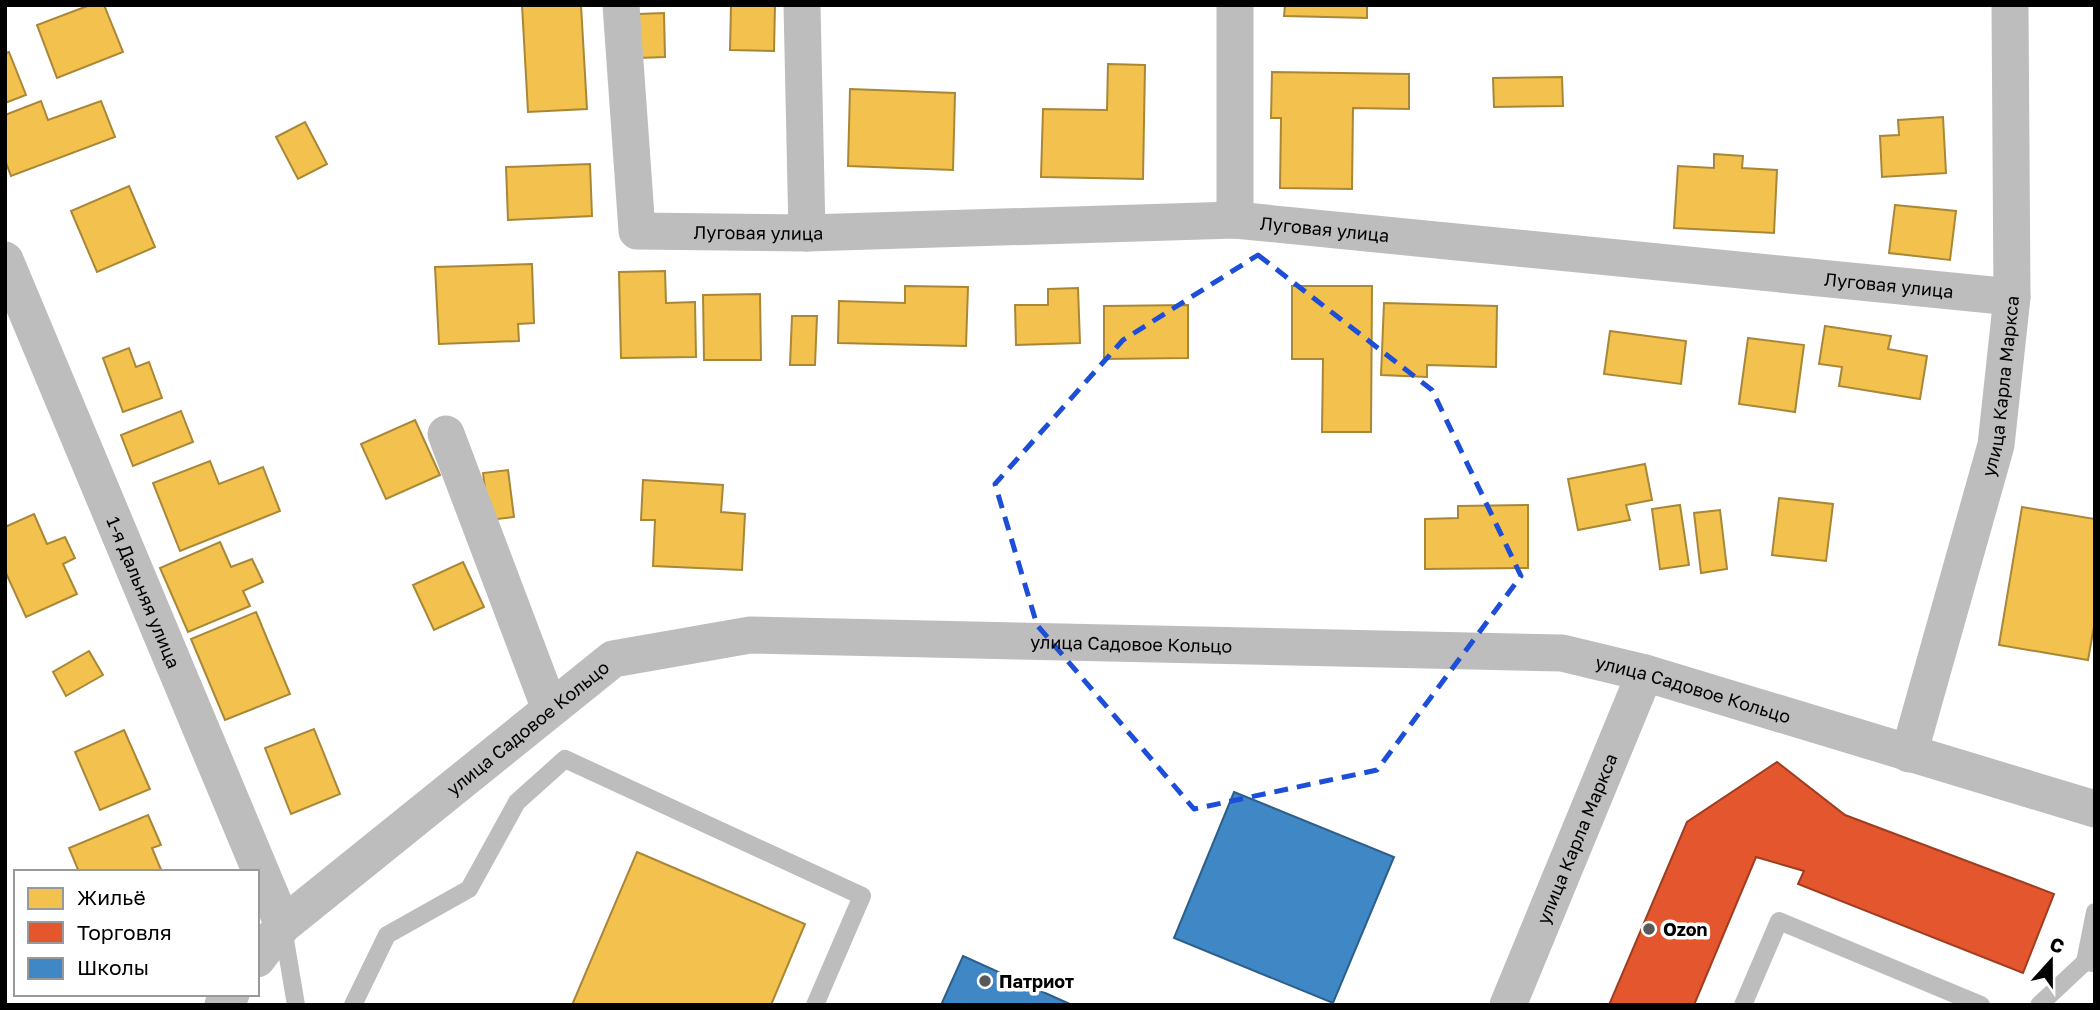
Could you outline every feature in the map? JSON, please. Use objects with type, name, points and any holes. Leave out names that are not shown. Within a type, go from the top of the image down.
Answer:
[{"type":"street","name":"Луговая улица","points":[[621,5],[637,230],[807,233],[1235,220],[2012,297]]},
{"type":"street","points":[[802,5],[807,233]]},
{"type":"street","points":[[1234,5],[1235,220]]},
{"type":"street","name":"улица Карла Маркса","points":[[1909,754],[1996,445],[2012,297],[2010,5]]},
{"type":"street","name":"1-я Дальняя улица","points":[[5,260],[283,925]]},
{"type":"street","points":[[446,434],[550,709]]},
{"type":"street","name":"улица Садовое Кольцо","points":[[259,956],[283,925],[613,659],[750,635],[1562,653],[1645,673],[2095,809]]},
{"type":"street","name":"улица Карла Маркса","points":[[1508,1005],[1645,673]]},
{"type":"lane","points":[[352,1005],[387,934],[469,889],[517,802],[565,759],[862,896],[815,1005]]},
{"type":"lane","points":[[2039,1005],[2090,963],[2095,912]]},
{"type":"lane","points":[[1742,1005],[1779,921],[1981,1005]]},
{"type":"lane","points":[[283,925],[296,1005]]},
{"type":"highlighted area","points":[[1258,255],[1432,390],[1521,576],[1377,770],[1194,809],[1037,625],[995,484],[1123,340]]},
{"type":"building: Жильё","points":[[90,5],[104,5],[123,52],[57,78],[37,25]]},
{"type":"building: Жильё","points":[[522,5],[581,5],[587,109],[528,112]]},
{"type":"building: Жильё","points":[[731,5],[775,5],[774,51],[730,50]]},
{"type":"building: Жильё","points":[[1285,5],[1367,5],[1367,18],[1284,16]]},
{"type":"building: Жильё","points":[[664,13],[665,57],[639,58],[638,14]]},
{"type":"building: Жильё","points":[[9,52],[26,95],[5,103],[5,53]]},
{"type":"building: Жильё","points":[[1108,64],[1145,65],[1143,179],[1041,177],[1043,109],[1107,110]]},
{"type":"building: Жильё","points":[[1272,72],[1409,74],[1409,109],[1353,108],[1352,189],[1280,188],[1281,118],[1271,118]]},
{"type":"building: Жильё","points":[[1562,77],[1563,106],[1494,107],[1493,78]]},
{"type":"building: Жильё","points":[[850,89],[955,93],[953,170],[848,166]]},
{"type":"building: Жильё","points":[[41,101],[48,120],[101,101],[115,137],[11,176],[5,160],[5,115]]},
{"type":"building: Жильё","points":[[1943,117],[1946,173],[1882,177],[1880,136],[1899,135],[1898,120]]},
{"type":"building: Жильё","points":[[305,122],[327,164],[298,179],[276,137]]},
{"type":"building: Жильё","points":[[1714,154],[1743,156],[1742,168],[1777,170],[1774,233],[1674,228],[1678,166],[1714,168]]},
{"type":"building: Жильё","points":[[590,164],[592,216],[508,220],[506,167]]},
{"type":"building: Жильё","points":[[129,186],[155,247],[97,272],[71,211]]},
{"type":"building: Жильё","points":[[1895,205],[1956,211],[1950,260],[1889,253]]},
{"type":"building: Жильё","points":[[532,264],[534,323],[518,324],[519,341],[439,344],[435,267]]},
{"type":"building: Жильё","points":[[665,271],[666,303],[695,302],[696,357],[621,358],[619,272]]},
{"type":"building: Жильё","points":[[905,286],[968,287],[966,346],[838,343],[839,301],[905,303]]},
{"type":"building: Жильё","points":[[1292,286],[1372,286],[1371,432],[1322,432],[1323,359],[1292,359]]},
{"type":"building: Жильё","points":[[1078,288],[1080,343],[1016,345],[1015,305],[1048,305],[1048,289]]},
{"type":"building: Жильё","points":[[760,294],[761,360],[704,360],[703,295]]},
{"type":"building: Жильё","points":[[1384,303],[1497,306],[1496,367],[1427,365],[1427,377],[1381,375]]},
{"type":"building: Жильё","points":[[1188,305],[1188,358],[1104,359],[1104,306]]},
{"type":"building: Жильё","points":[[792,316],[817,316],[815,365],[790,365]]},
{"type":"building: Жильё","points":[[1825,326],[1891,336],[1888,349],[1927,356],[1920,399],[1839,386],[1842,367],[1819,364]]},
{"type":"building: Жильё","points":[[1610,331],[1686,341],[1681,384],[1604,374]]},
{"type":"building: Жильё","points":[[1748,338],[1804,345],[1795,412],[1739,404]]},
{"type":"building: Жильё","points":[[129,348],[136,367],[149,362],[162,398],[123,412],[103,358]]},
{"type":"building: Жильё","points":[[181,411],[193,442],[133,466],[121,435]]},
{"type":"building: Жильё","points":[[415,420],[440,475],[386,499],[361,444]]},
{"type":"building: Жильё","points":[[210,461],[219,484],[263,467],[280,511],[180,551],[153,483]]},
{"type":"building: Жильё","points":[[1645,464],[1652,500],[1626,505],[1630,520],[1578,530],[1568,479]]},
{"type":"building: Жильё","points":[[508,470],[514,517],[489,520],[483,473]]},
{"type":"building: Жильё","points":[[643,480],[723,485],[721,512],[745,514],[742,570],[653,566],[655,520],[641,520]]},
{"type":"building: Жильё","points":[[1779,498],[1833,504],[1826,561],[1772,555]]},
{"type":"building: Жильё","points":[[1528,505],[1528,568],[1425,569],[1425,519],[1458,518],[1458,506]]},
{"type":"building: Жильё","points":[[1680,505],[1689,565],[1660,569],[1652,509]]},
{"type":"building: Жильё","points":[[2022,507],[2095,519],[2095,621],[2088,660],[1999,645]]},
{"type":"building: Жильё","points":[[1720,510],[1727,569],[1701,573],[1694,513]]},
{"type":"building: Жильё","points":[[34,514],[47,544],[65,537],[75,558],[63,564],[77,594],[26,617],[5,571],[5,527]]},
{"type":"building: Жильё","points":[[220,542],[231,567],[252,559],[263,582],[243,591],[250,606],[188,632],[160,568]]},
{"type":"building: Жильё","points":[[463,562],[484,607],[434,630],[413,585]]},
{"type":"building: Жильё","points":[[256,612],[290,694],[225,720],[191,639]]},
{"type":"building: Жильё","points":[[89,651],[103,675],[66,696],[53,672]]},
{"type":"building: Жильё","points":[[314,729],[340,794],[291,814],[265,748]]},
{"type":"building: Жильё","points":[[124,730],[150,789],[100,810],[75,752]]},
{"type":"building: Жильё","points":[[148,815],[161,845],[152,848],[161,870],[78,870],[69,848]]},
{"type":"building: Жильё","points":[[637,852],[805,924],[771,1005],[572,1005]]},
{"type":"building: Торговля","points":[[1777,762],[1845,815],[2054,894],[2023,973],[1798,884],[1804,871],[1756,857],[1694,1005],[1609,1005],[1687,822]]},
{"type":"building: Школы","points":[[1234,792],[1394,857],[1333,1003],[1174,938]]},
{"type":"building: Школы","name":"Патриот","points":[[963,956],[1072,1005],[941,1005]]},
{"type":"place","name":"Ozon","points":[[1649,929]]},
{"type":"place","name":"Патриот","points":[[985,981]]}]
